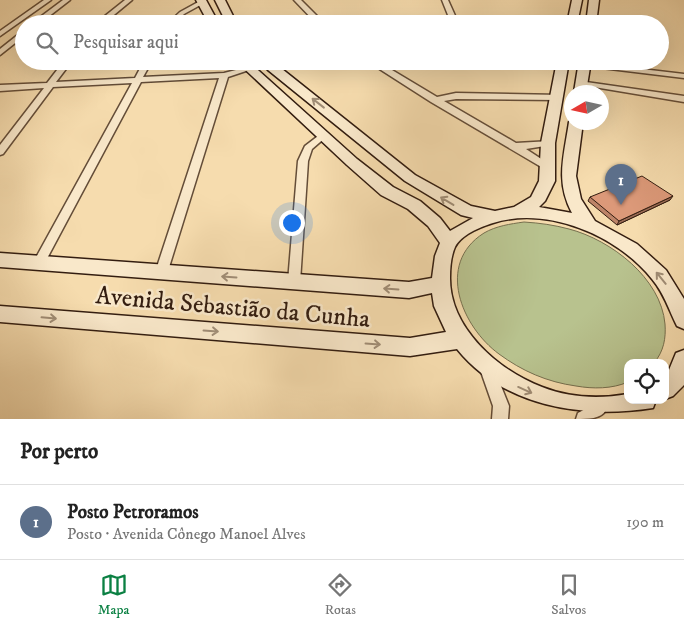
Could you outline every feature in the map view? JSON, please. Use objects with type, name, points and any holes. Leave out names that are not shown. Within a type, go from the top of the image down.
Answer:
[{"type":"street","points":[[27,15],[48,0]]},
{"type":"street","points":[[46,15],[67,0]]},
{"type":"street","points":[[110,15],[129,0]]},
{"type":"street","points":[[220,0],[228,15]]},
{"type":"street","points":[[297,0],[312,15]]},
{"type":"street","points":[[445,0],[451,15]]},
{"type":"street","points":[[574,15],[577,0]]},
{"type":"street","points":[[592,15],[594,0]]},
{"type":"street","points":[[180,15],[202,1],[209,15]]},
{"type":"street","points":[[0,34],[15,23]]},
{"type":"street","points":[[0,52],[15,40]]},
{"type":"street","points":[[0,152],[61,70]]},
{"type":"street","points":[[39,263],[142,70]]},
{"type":"street","points":[[0,88],[224,75],[234,70]]},
{"type":"street","points":[[251,70],[322,136],[387,190],[414,206],[434,222],[450,242]]},
{"type":"street","points":[[281,70],[410,178],[467,211],[493,216]]},
{"type":"street","points":[[386,70],[547,166]]},
{"type":"street","points":[[519,212],[538,201],[547,181],[548,144],[562,70]]},
{"type":"street","points":[[581,85],[584,70]]},
{"type":"street","points":[[638,70],[684,76]]},
{"type":"street","points":[[160,273],[224,75]]},
{"type":"street","points":[[609,91],[684,99]]},
{"type":"street","points":[[434,100],[456,96],[558,97]]},
{"type":"street","points":[[575,130],[568,184],[576,210],[589,225]]},
{"type":"street","points":[[294,282],[303,162],[308,148],[322,136]]},
{"type":"street","points":[[511,146],[548,144]]},
{"type":"street","points":[[636,404],[591,414],[558,404],[520,388],[486,366],[460,339],[445,311],[439,284],[442,260],[450,242],[471,225],[493,216],[519,212],[565,217],[589,225],[621,242],[650,264],[672,292],[684,320]]},
{"type":"street","name":"Avenida Sebastião da Cunha","points":[[0,260],[409,290],[439,284]]},
{"type":"street","name":"Avenida Sebastião da Cunha","points":[[0,314],[410,347],[460,339]]},
{"type":"street","points":[[669,384],[676,377],[684,360]]},
{"type":"street","points":[[486,366],[502,406],[500,419]]},
{"type":"green space","points":[[524,222],[569,229],[601,242],[631,263],[654,291],[661,307],[665,334],[664,344],[657,359],[624,359],[624,383],[596,388],[545,379],[526,371],[499,354],[474,328],[465,312],[459,295],[457,278],[460,261],[469,246],[484,233]]},
{"type":"building","points":[[642,176],[673,196],[619,221],[590,197]]},
{"type":"place","name":"Posto Petroramos","points":[[621,205]]}]
